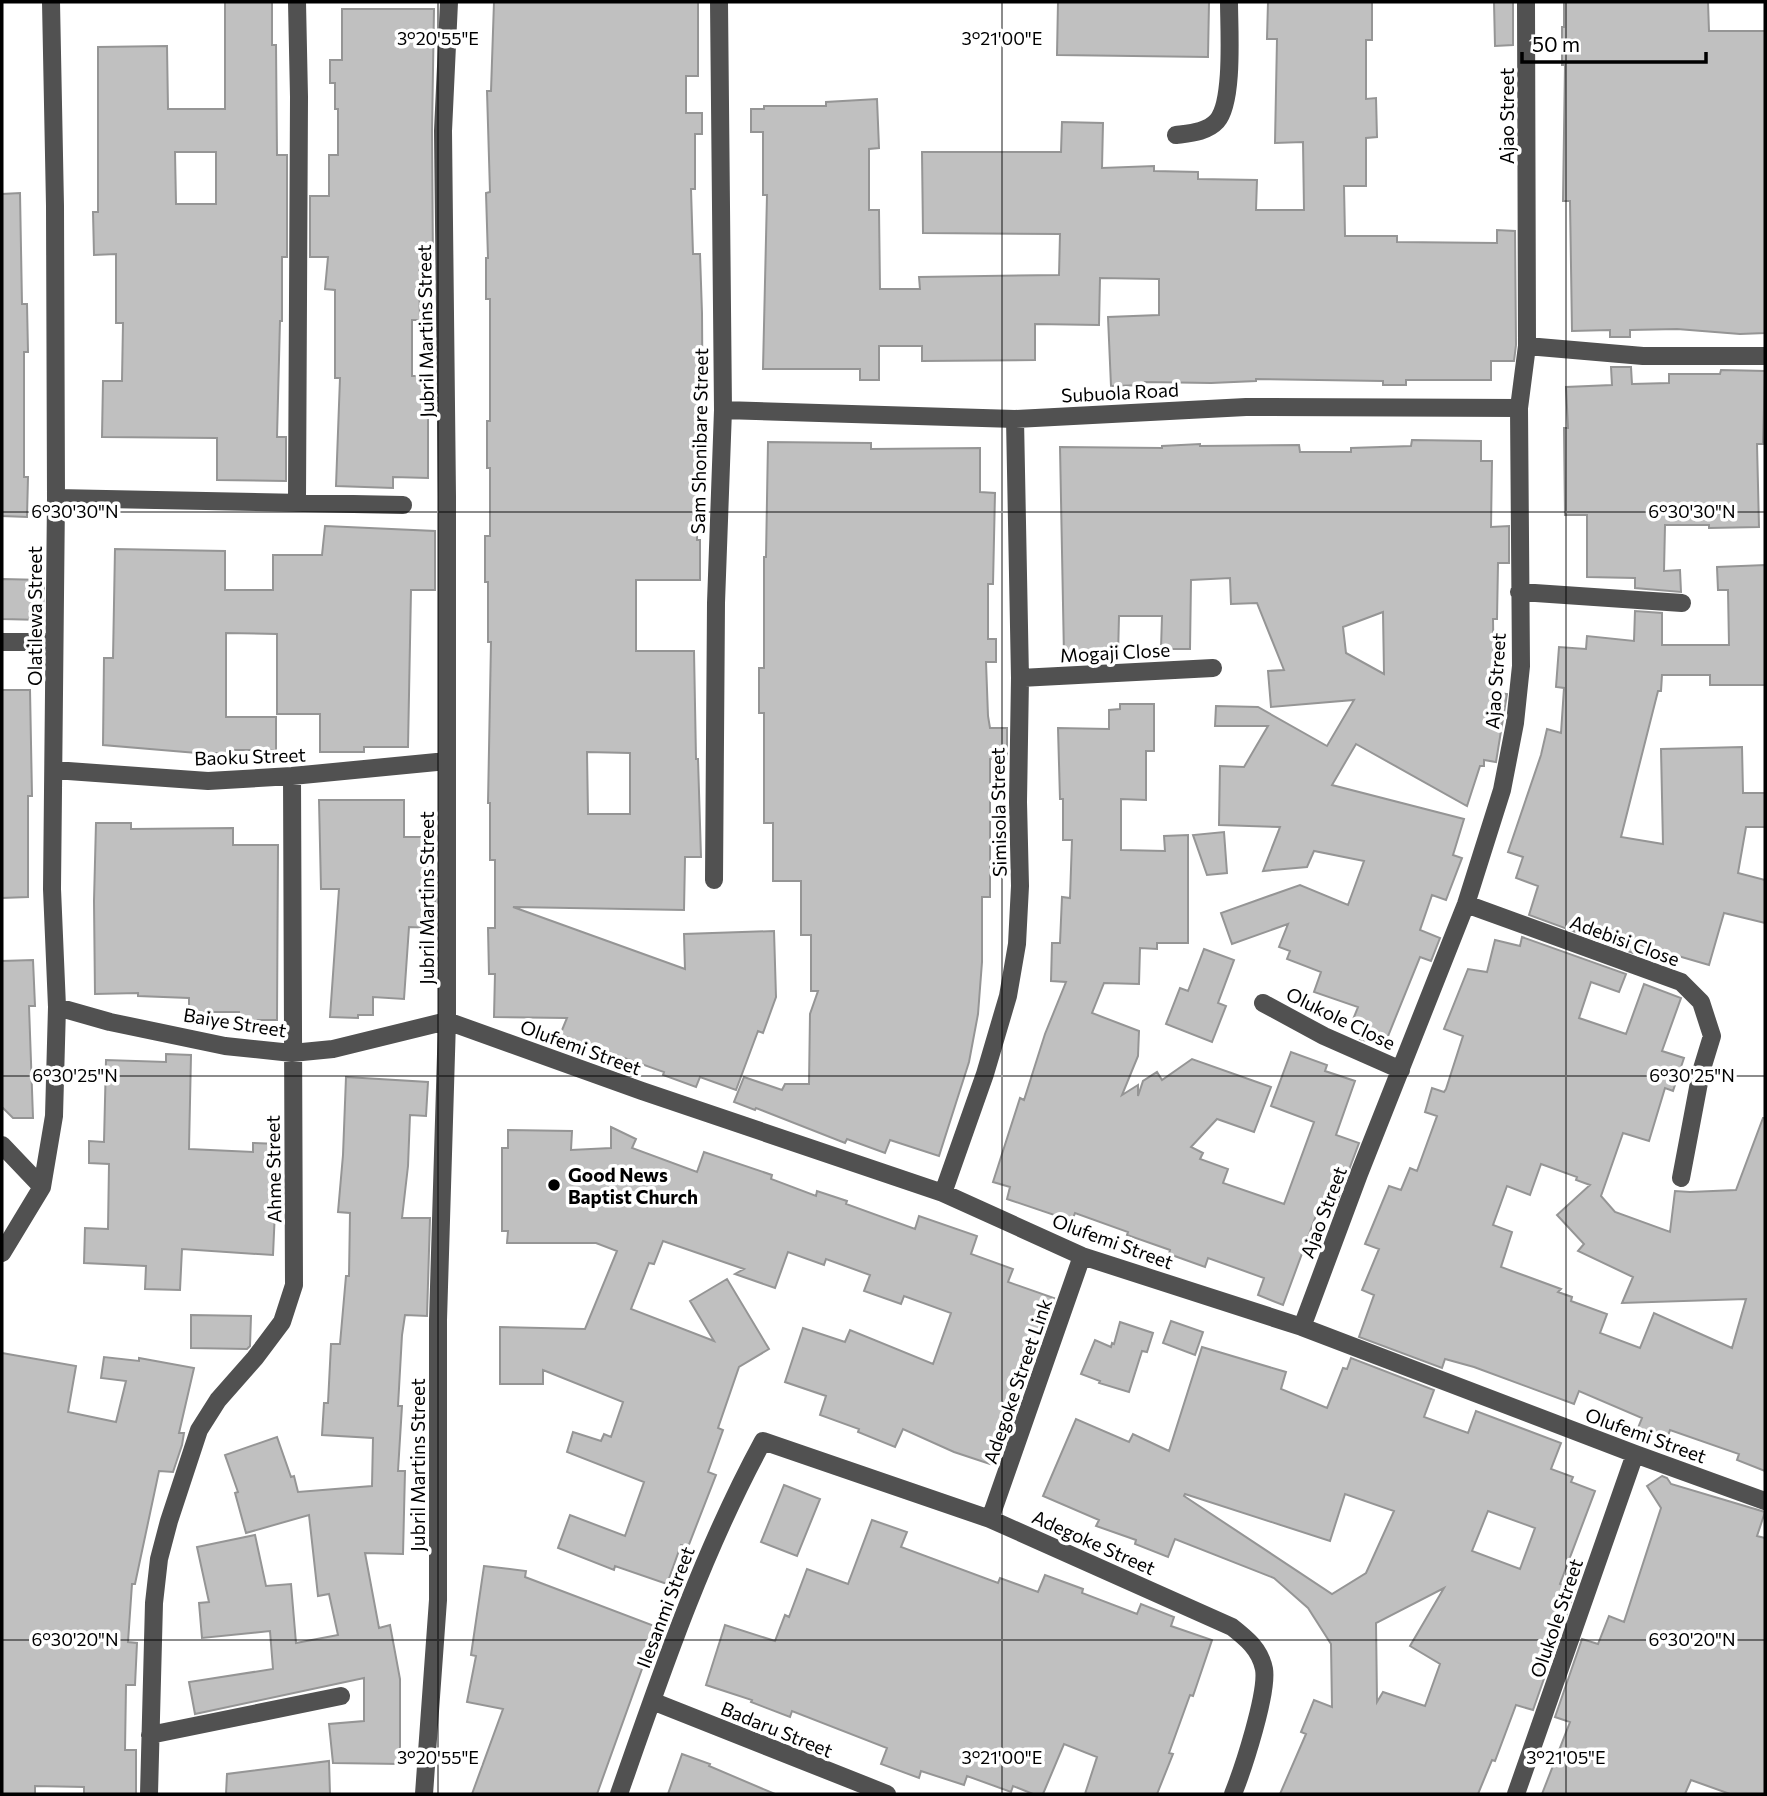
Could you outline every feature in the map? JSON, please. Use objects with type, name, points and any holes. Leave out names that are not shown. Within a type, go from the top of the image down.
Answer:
[{"type":"street","name":"Olatilewa Street","points":[[42,1187],[54,1116],[57,1007],[52,889],[56,498],[51,2]]},
{"type":"street","points":[[297,2],[297,502]]},
{"type":"street","name":"Jubril Martins Street","points":[[424,1794],[438,1600],[438,1320],[447,1021],[447,484],[443,131],[449,2]]},
{"type":"street","name":"Sam Shonibare Street","points":[[713,880],[716,603],[723,410],[719,2]]},
{"type":"street","points":[[1176,135],[1202,131],[1218,120],[1226,100],[1229,2]]},
{"type":"street","name":"Ajao Street","points":[[1302,1327],[1359,1174],[1466,904],[1502,790],[1516,723],[1521,666],[1519,408],[1527,346],[1526,2]]},
{"type":"street","points":[[1527,346],[1643,356],[1765,356]]},
{"type":"street","name":"Subuola Road","points":[[723,410],[1015,419],[1246,407],[1519,408]]},
{"type":"street","name":"Simisola Street","points":[[943,1193],[985,1074],[1008,996],[1017,944],[1020,886],[1020,678],[1015,419]]},
{"type":"street","points":[[56,498],[403,505]]},
{"type":"street","points":[[1519,592],[1682,603]]},
{"type":"street","points":[[2,642],[54,642]]},
{"type":"street","name":"Mogaji Close","points":[[1020,678],[1213,668]]},
{"type":"street","name":"Baoku Street","points":[[54,770],[208,781],[447,761]]},
{"type":"street","name":"Ahme Street","points":[[150,1735],[151,1651],[158,1570],[183,1475],[199,1430],[218,1400],[282,1322],[295,1285],[292,776]]},
{"type":"street","name":"Adebisi Close","points":[[1466,904],[1681,982],[1701,1002],[1712,1036],[1681,1178]]},
{"type":"street","name":"Olukole Close","points":[[1263,1003],[1324,1036],[1401,1070]]},
{"type":"street","name":"Baiye Street","points":[[57,1007],[110,1022],[225,1046],[292,1053],[358,1044],[447,1021]]},
{"type":"street","name":"Olufemi Street","points":[[447,1021],[642,1091],[943,1193],[1082,1256],[1302,1327],[1765,1501]]},
{"type":"street","points":[[2,1145],[42,1187],[2,1253]]},
{"type":"street","name":"Adegoke Street Link","points":[[990,1519],[1082,1256]]},
{"type":"street","name":"Adegoke Street","points":[[764,1441],[990,1519],[1232,1627],[1254,1645],[1264,1670],[1258,1715],[1233,1794]]},
{"type":"street","name":"Ilesanmi Street","points":[[620,1794],[707,1555],[737,1490],[764,1441]]},
{"type":"street","name":"Olukole Street","points":[[1516,1794],[1635,1454]]},
{"type":"street","points":[[149,1794],[150,1735],[341,1696]]},
{"type":"street","name":"Badaru Street","points":[[652,1701],[887,1794]]},
{"type":"building","points":[[225,2],[272,2],[272,45],[276,45],[277,155],[287,155],[287,257],[282,257],[277,437],[286,437],[286,481],[217,480],[217,438],[102,437],[103,381],[122,381],[123,323],[116,323],[116,254],[94,255],[93,212],[98,212],[98,47],[167,46],[168,109],[225,109]],"holes":[[[175,152],[216,152],[216,204],[176,204]]]},
{"type":"building","points":[[494,2],[698,2],[698,76],[686,76],[686,113],[702,113],[702,134],[695,134],[695,189],[691,189],[693,254],[700,254],[702,313],[703,468],[698,468],[697,540],[700,540],[700,580],[636,580],[636,651],[694,651],[701,857],[685,857],[684,910],[513,907],[685,969],[684,934],[774,931],[776,997],[763,1033],[758,1031],[736,1090],[700,1077],[696,1087],[663,1075],[664,1072],[560,1035],[567,1018],[494,1017],[495,974],[489,974],[488,928],[495,928],[495,860],[490,860],[488,803],[491,642],[488,642],[488,582],[485,582],[485,536],[490,536],[487,421],[490,421],[490,299],[486,299],[486,193],[490,192],[487,91],[491,91]],"holes":[[[587,752],[630,753],[630,814],[588,814]]]},
{"type":"building","points":[[1058,2],[1209,2],[1208,57],[1057,55]]},
{"type":"building","points":[[1268,2],[1372,2],[1372,40],[1366,40],[1366,99],[1376,98],[1377,137],[1366,138],[1366,186],[1344,186],[1345,236],[1397,236],[1397,242],[1497,243],[1497,230],[1515,231],[1514,361],[1491,361],[1491,380],[1406,380],[1406,385],[1383,385],[1383,381],[1256,379],[1211,383],[1145,382],[1146,385],[1111,386],[1108,317],[1159,315],[1159,279],[1100,278],[1099,325],[1035,324],[1035,360],[922,361],[922,346],[879,346],[879,380],[860,380],[860,369],[763,369],[767,195],[763,195],[763,132],[751,132],[751,109],[764,109],[764,106],[826,106],[826,102],[877,99],[879,148],[869,149],[869,210],[879,210],[880,289],[920,289],[919,277],[1059,275],[1060,234],[923,233],[922,152],[1061,152],[1062,122],[1103,123],[1102,168],[1154,166],[1154,171],[1198,172],[1198,179],[1257,180],[1256,210],[1304,210],[1303,142],[1275,143],[1277,39],[1267,39]]},
{"type":"building","points":[[1494,2],[1513,2],[1513,45],[1495,46]]},
{"type":"building","points":[[1564,2],[1708,2],[1709,31],[1765,31],[1765,333],[1630,330],[1630,337],[1610,337],[1610,330],[1572,331],[1570,201],[1563,201]]},
{"type":"building","points":[[342,9],[434,9],[433,268],[419,268],[420,320],[412,320],[412,376],[428,376],[428,478],[393,477],[393,488],[336,486],[340,378],[335,378],[335,290],[325,289],[328,257],[310,257],[310,196],[329,196],[329,155],[338,155],[338,109],[335,109],[335,83],[330,83],[330,60],[342,60]]},
{"type":"building","points":[[20,193],[22,304],[27,304],[28,352],[24,352],[24,477],[28,477],[27,517],[2,516],[2,194]]},
{"type":"building","points":[[1611,367],[1631,367],[1632,384],[1669,383],[1669,374],[1720,374],[1721,370],[1765,371],[1763,444],[1757,444],[1759,527],[1665,525],[1664,571],[1680,570],[1681,592],[1635,588],[1635,578],[1587,577],[1587,515],[1565,515],[1564,428],[1568,428],[1566,387],[1612,385]]},
{"type":"building","points":[[1412,440],[1481,441],[1481,461],[1492,461],[1491,527],[1509,526],[1509,563],[1498,563],[1497,619],[1493,619],[1494,692],[1507,694],[1496,762],[1484,760],[1484,766],[1480,766],[1467,806],[1356,744],[1332,785],[1464,819],[1453,855],[1462,858],[1446,900],[1432,895],[1420,930],[1440,938],[1431,961],[1420,957],[1384,1046],[1360,1039],[1364,1026],[1352,1022],[1358,1007],[1314,992],[1321,972],[1287,959],[1290,951],[1279,947],[1288,924],[1232,944],[1221,913],[1300,885],[1348,905],[1364,861],[1314,851],[1307,867],[1263,871],[1280,827],[1219,825],[1220,766],[1244,767],[1268,726],[1215,726],[1216,706],[1258,707],[1327,746],[1354,700],[1271,707],[1268,671],[1284,670],[1257,603],[1231,604],[1230,578],[1191,580],[1190,649],[1161,649],[1162,616],[1119,616],[1118,657],[1064,656],[1060,447],[1299,445],[1300,452],[1351,452],[1351,448],[1411,446]],"holes":[[[1383,612],[1384,674],[1346,653],[1343,627]]]},
{"type":"building","points":[[768,442],[871,443],[871,449],[980,448],[980,492],[995,493],[993,584],[988,584],[988,639],[996,639],[996,662],[986,662],[988,716],[990,728],[1007,728],[1007,758],[990,759],[990,897],[982,897],[982,962],[978,1014],[969,1062],[939,1156],[890,1140],[885,1153],[847,1139],[845,1143],[734,1102],[744,1077],[782,1090],[785,1084],[809,1084],[810,1014],[818,991],[811,991],[811,935],[801,935],[801,881],[773,881],[773,823],[764,823],[764,713],[759,713],[759,668],[764,668]]},
{"type":"building","points":[[325,526],[435,531],[435,590],[411,590],[408,747],[364,747],[364,752],[320,752],[320,714],[277,714],[277,634],[226,633],[226,717],[276,717],[276,750],[197,753],[103,745],[104,658],[113,658],[115,549],[225,551],[225,590],[273,590],[273,555],[322,555]]},
{"type":"building","points":[[1765,565],[1765,685],[1710,685],[1710,675],[1662,675],[1661,691],[1658,691],[1621,837],[1663,844],[1661,749],[1742,747],[1743,793],[1765,793],[1765,827],[1746,827],[1738,873],[1765,880],[1765,923],[1724,913],[1709,965],[1637,944],[1633,953],[1529,915],[1538,886],[1516,878],[1523,857],[1508,852],[1541,755],[1547,729],[1561,733],[1564,688],[1556,687],[1559,647],[1586,649],[1587,636],[1634,641],[1635,611],[1662,613],[1662,645],[1729,645],[1728,590],[1718,590],[1717,567]]},
{"type":"building","points":[[2,579],[44,580],[43,620],[2,619]]},
{"type":"building","points":[[2,690],[30,690],[32,796],[28,796],[28,897],[2,898]]},
{"type":"building","points":[[1120,704],[1154,704],[1154,751],[1146,751],[1146,800],[1121,799],[1121,850],[1165,851],[1164,836],[1188,835],[1188,943],[1157,943],[1157,949],[1140,948],[1139,984],[1104,983],[1092,1013],[1139,1031],[1138,1056],[1122,1095],[1138,1085],[1138,1096],[1143,1081],[1157,1072],[1162,1080],[1192,1059],[1271,1087],[1254,1132],[1217,1119],[1191,1147],[1203,1153],[1200,1159],[1228,1169],[1223,1183],[1284,1204],[1314,1122],[1271,1106],[1291,1052],[1327,1065],[1325,1071],[1355,1081],[1336,1135],[1359,1143],[1335,1207],[1321,1202],[1283,1305],[1258,1295],[1264,1278],[1208,1258],[1205,1267],[1169,1254],[1170,1250],[1127,1235],[1128,1232],[1075,1213],[1072,1221],[1007,1199],[1010,1187],[993,1182],[1020,1098],[1024,1100],[1045,1034],[1066,982],[1051,981],[1052,943],[1060,943],[1062,897],[1070,898],[1072,840],[1063,840],[1058,728],[1109,729],[1109,710],[1120,709]]},
{"type":"building","points":[[319,800],[404,800],[404,837],[428,837],[429,892],[436,892],[434,928],[409,927],[404,999],[373,997],[373,1015],[358,1015],[358,1018],[330,1017],[339,889],[321,889]]},
{"type":"building","points":[[96,823],[131,823],[131,829],[233,828],[233,845],[278,845],[277,1020],[239,1020],[239,1012],[189,1012],[189,998],[138,996],[138,993],[95,994]]},
{"type":"building","points":[[1224,832],[1227,873],[1207,875],[1193,835]]},
{"type":"building","points":[[1522,937],[1626,974],[1619,992],[1591,982],[1579,1018],[1626,1034],[1644,984],[1681,998],[1662,1051],[1684,1058],[1673,1091],[1665,1088],[1649,1141],[1623,1133],[1601,1196],[1615,1212],[1670,1232],[1675,1191],[1736,1190],[1765,1118],[1765,1471],[1737,1460],[1739,1454],[1670,1430],[1667,1439],[1638,1428],[1642,1418],[1579,1391],[1574,1404],[1474,1367],[1445,1359],[1442,1368],[1359,1337],[1374,1295],[1362,1290],[1379,1249],[1365,1244],[1389,1186],[1401,1190],[1410,1168],[1417,1171],[1437,1116],[1425,1112],[1432,1088],[1444,1092],[1446,1089],[1463,1036],[1444,1029],[1468,969],[1487,972],[1495,940],[1520,946]],"holes":[[[1541,1164],[1577,1177],[1576,1180],[1590,1185],[1557,1215],[1584,1244],[1578,1251],[1633,1277],[1622,1303],[1746,1299],[1732,1348],[1654,1313],[1640,1348],[1600,1333],[1607,1314],[1571,1301],[1572,1297],[1558,1292],[1561,1289],[1501,1267],[1512,1232],[1493,1225],[1507,1186],[1530,1195]]]},
{"type":"building","points":[[1204,949],[1234,960],[1218,1003],[1226,1006],[1212,1042],[1166,1024],[1180,988],[1188,991]]},
{"type":"building","points":[[33,960],[35,1006],[29,1006],[33,1118],[13,1118],[2,1107],[2,961]]},
{"type":"building","points":[[166,1054],[191,1055],[189,1149],[253,1152],[253,1143],[278,1144],[273,1255],[182,1249],[180,1290],[145,1289],[146,1266],[84,1263],[85,1228],[108,1229],[109,1164],[89,1163],[89,1141],[104,1142],[106,1060],[166,1062]]},
{"type":"building","points":[[346,1077],[428,1082],[426,1116],[410,1115],[402,1218],[430,1218],[427,1316],[405,1315],[402,1335],[398,1471],[405,1471],[403,1554],[365,1553],[379,1628],[390,1625],[400,1679],[400,1764],[333,1763],[329,1724],[364,1721],[364,1678],[195,1714],[189,1682],[273,1669],[270,1631],[202,1638],[199,1603],[209,1602],[197,1547],[255,1535],[266,1586],[291,1584],[296,1643],[338,1635],[329,1594],[318,1596],[309,1515],[246,1533],[235,1493],[238,1492],[225,1455],[277,1437],[298,1492],[372,1486],[373,1438],[322,1435],[324,1403],[328,1403],[331,1344],[340,1344],[346,1276],[349,1276],[350,1213],[338,1212]]},
{"type":"building","points":[[611,1127],[636,1139],[632,1148],[697,1172],[704,1152],[772,1175],[771,1179],[816,1196],[817,1191],[847,1201],[846,1204],[915,1229],[919,1216],[977,1236],[971,1254],[1013,1269],[1008,1282],[1054,1298],[1026,1376],[1020,1374],[990,1464],[954,1452],[903,1429],[895,1447],[858,1432],[859,1429],[820,1415],[826,1396],[785,1382],[803,1328],[845,1342],[850,1330],[933,1364],[951,1313],[904,1296],[901,1304],[864,1291],[870,1275],[826,1259],[824,1265],[788,1252],[775,1288],[735,1274],[744,1269],[663,1241],[654,1264],[649,1263],[631,1309],[714,1341],[690,1301],[727,1279],[769,1349],[739,1367],[718,1428],[723,1430],[708,1472],[716,1475],[688,1547],[681,1545],[667,1584],[615,1566],[614,1570],[558,1548],[570,1515],[625,1536],[644,1482],[567,1452],[573,1432],[601,1441],[604,1434],[611,1437],[623,1402],[543,1370],[543,1384],[500,1384],[500,1327],[585,1329],[617,1251],[596,1243],[507,1243],[508,1231],[502,1231],[502,1148],[508,1148],[508,1130],[572,1131],[571,1150],[611,1148]]},
{"type":"building","points":[[191,1315],[251,1316],[250,1346],[247,1349],[191,1348]]},
{"type":"building","points":[[1171,1321],[1203,1332],[1195,1355],[1163,1343]]},
{"type":"building","points":[[1120,1322],[1153,1333],[1147,1352],[1142,1351],[1129,1392],[1099,1383],[1100,1381],[1081,1374],[1095,1340],[1111,1347]]},
{"type":"building","points":[[1202,1347],[1286,1372],[1281,1389],[1327,1408],[1343,1368],[1347,1369],[1351,1358],[1434,1390],[1424,1417],[1468,1433],[1476,1411],[1561,1443],[1551,1469],[1573,1477],[1571,1482],[1595,1491],[1560,1584],[1575,1590],[1533,1710],[1516,1705],[1495,1761],[1492,1760],[1478,1794],[1280,1794],[1306,1734],[1301,1732],[1314,1700],[1332,1707],[1331,1644],[1308,1608],[1274,1578],[1175,1539],[1168,1557],[1135,1544],[1136,1540],[1096,1526],[1099,1520],[1043,1496],[1076,1419],[1129,1442],[1133,1434],[1169,1451]],"holes":[[[1185,1494],[1330,1541],[1345,1494],[1394,1511],[1366,1573],[1332,1594],[1184,1496]],[[1488,1511],[1535,1528],[1520,1569],[1472,1551]],[[1444,1588],[1410,1646],[1440,1664],[1425,1706],[1383,1692],[1377,1702],[1376,1623]]]},
{"type":"building","points":[[2,1353],[76,1366],[68,1412],[116,1422],[126,1381],[101,1378],[104,1357],[139,1361],[139,1358],[194,1368],[179,1433],[184,1433],[182,1445],[173,1472],[159,1471],[135,1584],[132,1584],[128,1642],[137,1643],[135,1685],[126,1685],[125,1750],[136,1750],[136,1794],[84,1794],[84,1787],[35,1786],[35,1794],[2,1794]]},
{"type":"building","points":[[1662,1476],[1671,1484],[1765,1512],[1757,1536],[1765,1538],[1765,1794],[1730,1794],[1691,1780],[1685,1794],[1542,1794],[1570,1722],[1555,1717],[1582,1639],[1598,1644],[1609,1616],[1624,1622],[1661,1508],[1647,1486]]},
{"type":"building","points":[[784,1485],[820,1499],[797,1556],[761,1542]]},
{"type":"building","points":[[872,1520],[907,1532],[901,1547],[998,1583],[1000,1578],[1038,1592],[1045,1575],[1083,1589],[1082,1593],[1137,1614],[1141,1604],[1174,1617],[1171,1626],[1212,1640],[1193,1696],[1190,1695],[1169,1753],[1173,1754],[1157,1794],[1085,1794],[1097,1757],[1064,1744],[1043,1794],[1033,1794],[1013,1786],[1011,1792],[967,1776],[964,1785],[921,1771],[919,1778],[881,1764],[887,1748],[792,1711],[790,1717],[751,1702],[752,1700],[706,1685],[725,1625],[775,1641],[785,1615],[789,1617],[807,1569],[848,1584]]},
{"type":"building","points":[[484,1566],[526,1571],[525,1577],[657,1627],[597,1794],[472,1794],[503,1709],[467,1702],[476,1656],[471,1655]]},
{"type":"building","points":[[682,1754],[710,1764],[709,1766],[775,1794],[668,1794]]},
{"type":"building","points":[[329,1761],[330,1794],[226,1794],[227,1774]]},
{"type":"place","name":"Good News Baptist Church","points":[[554,1185]]}]
